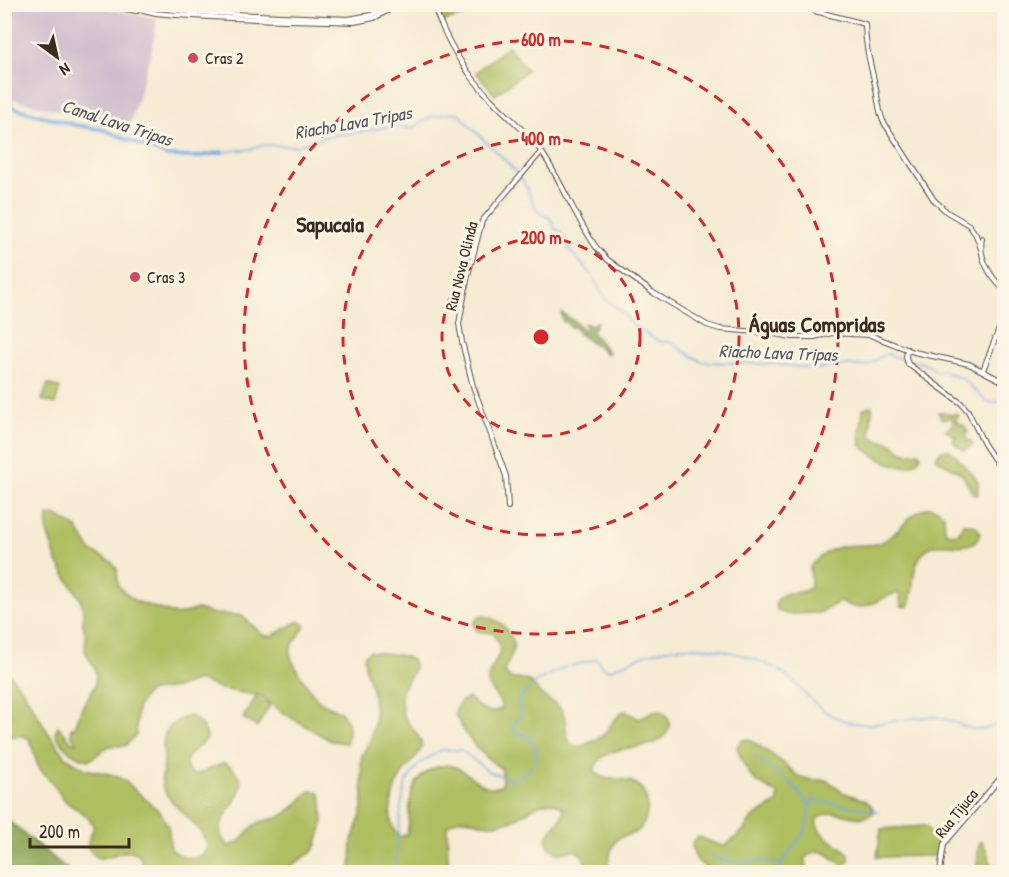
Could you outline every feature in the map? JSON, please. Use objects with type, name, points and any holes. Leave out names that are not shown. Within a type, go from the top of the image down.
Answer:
[{"type":"main road","points":[[97,4],[133,12],[354,22],[374,18],[400,4]]},
{"type":"main road","points":[[129,4],[181,11],[348,19],[371,15],[392,4]]},
{"type":"main road","points":[[433,4],[461,64],[541,152],[586,231],[603,255],[652,292],[707,325],[720,329],[793,337],[814,337],[832,333],[870,335],[907,350],[969,364],[1005,382]]},
{"type":"main road","points":[[815,4],[815,11],[865,24],[868,58],[883,121],[934,200],[946,212],[969,225],[976,236],[987,268],[1005,290]]},
{"type":"main road","name":"Rua Nova Olinda","points":[[508,507],[506,476],[473,386],[459,324],[480,226],[489,212],[541,152]]},
{"type":"main road","points":[[981,249],[982,238]]},
{"type":"main road","points":[[983,370],[1005,316]]},
{"type":"main road","points":[[907,350],[906,359],[968,411],[988,451],[1005,474]]},
{"type":"main road","name":"Rua Tijuca","points":[[940,873],[944,844],[1005,774]]},
{"type":"shaded area","points":[[5,5],[84,5],[157,18],[153,45],[130,125],[59,111],[5,97]]},
{"type":"green space","points":[[436,4],[487,5],[486,9],[442,22]]},
{"type":"green space","points":[[508,46],[527,70],[495,95],[476,72]]},
{"type":"green space","points":[[561,313],[583,330],[586,329],[584,323],[591,325],[597,322],[592,332],[609,353],[603,353],[603,350],[583,337],[582,333],[579,335],[575,328],[563,322]]},
{"type":"green space","points":[[48,384],[60,388],[55,404],[42,400]]},
{"type":"green space","points":[[872,407],[871,436],[877,440],[892,443],[908,454],[919,452],[921,456],[915,463],[908,466],[892,464],[883,461],[861,446],[863,409]]},
{"type":"green space","points":[[938,412],[952,415],[956,413],[959,416],[955,419],[960,425],[963,424],[968,432],[967,442],[970,440],[973,445],[964,450],[955,444],[953,440],[956,437],[945,430],[953,426],[952,418],[942,419]]},
{"type":"green space","points":[[942,450],[950,450],[974,476],[978,482],[976,496],[962,474],[937,459],[936,457]]},
{"type":"green space","points":[[929,507],[937,509],[944,515],[945,530],[949,534],[959,533],[963,524],[970,524],[977,527],[980,534],[969,545],[937,545],[923,553],[914,573],[908,607],[901,606],[898,593],[860,607],[852,607],[840,601],[819,613],[786,614],[778,611],[775,604],[779,598],[809,588],[810,567],[821,556],[841,547],[871,545],[886,540],[915,514]]},
{"type":"green space","points":[[55,515],[77,528],[91,551],[112,562],[117,569],[118,585],[135,601],[177,615],[198,609],[213,614],[241,615],[264,636],[272,636],[299,621],[305,625],[292,645],[291,658],[316,697],[344,716],[348,729],[346,743],[331,741],[283,713],[261,696],[221,689],[198,680],[176,688],[151,691],[145,695],[137,708],[136,735],[125,746],[109,746],[90,760],[78,757],[69,751],[55,733],[58,726],[72,742],[77,743],[71,734],[71,728],[75,727],[82,707],[95,686],[96,671],[85,651],[86,635],[81,600],[57,562],[47,532],[48,516]]},
{"type":"green space","points":[[485,616],[501,624],[512,638],[513,650],[504,672],[506,675],[529,682],[561,709],[571,744],[578,747],[596,740],[625,711],[639,719],[655,711],[666,715],[669,726],[662,739],[653,744],[609,753],[600,759],[594,770],[603,777],[632,782],[643,791],[647,811],[643,825],[636,832],[617,839],[605,872],[582,872],[585,861],[581,854],[574,850],[559,854],[550,848],[546,840],[561,818],[563,808],[549,803],[542,804],[516,818],[495,824],[463,819],[447,826],[450,872],[351,872],[352,840],[361,815],[363,798],[361,758],[371,738],[375,717],[373,693],[364,656],[370,651],[402,656],[413,662],[414,666],[402,691],[401,705],[406,720],[421,741],[422,747],[402,774],[392,798],[392,824],[400,837],[407,834],[414,787],[425,773],[434,768],[445,765],[454,767],[485,786],[502,785],[502,769],[475,745],[455,715],[459,704],[469,698],[480,708],[488,711],[497,711],[502,708],[488,683],[491,670],[499,654],[498,641],[493,633],[477,631],[473,624],[478,618]]},
{"type":"green space","points":[[4,667],[24,692],[47,731],[66,757],[85,769],[114,775],[125,781],[160,812],[168,826],[171,849],[176,852],[191,858],[201,855],[208,846],[199,830],[168,797],[162,783],[163,744],[166,733],[175,722],[190,716],[202,726],[207,739],[189,755],[186,763],[188,770],[195,775],[224,763],[237,773],[241,784],[221,826],[221,836],[229,846],[240,840],[258,823],[279,818],[311,791],[319,792],[322,800],[323,824],[316,847],[311,853],[281,872],[142,872],[142,861],[139,854],[134,852],[98,858],[88,847],[94,826],[91,821],[63,799],[40,769],[30,740],[21,736],[12,737],[7,731]]},
{"type":"green space","points":[[256,697],[270,705],[257,727],[243,718]]},
{"type":"green space","points":[[749,739],[798,776],[811,780],[826,780],[842,792],[871,805],[874,812],[867,816],[854,817],[832,813],[816,820],[821,832],[849,854],[849,862],[842,865],[828,854],[819,851],[804,859],[809,872],[723,872],[705,867],[697,860],[692,842],[698,837],[725,846],[743,831],[752,818],[778,802],[778,794],[757,782],[743,763],[737,747],[741,741]]},
{"type":"green space","points":[[4,817],[71,872],[5,872]]},
{"type":"green space","points":[[925,826],[940,843],[937,856],[877,857],[881,829]]},
{"type":"green space","points":[[980,842],[983,842],[993,868],[1004,872],[977,872]]},
{"type":"waterway","points":[[1003,19],[1004,28]]},
{"type":"waterway","name":"Canal Lava Tripas","points":[[4,105],[75,125],[104,130],[167,156],[196,157],[222,152]]},
{"type":"waterway","name":"Riacho Lava Tripas","points":[[222,152],[265,145],[295,146],[329,136],[389,127],[413,128],[430,117],[459,113],[523,181],[537,210],[549,218],[555,229],[560,231],[571,252],[593,276],[605,299],[622,312],[635,327],[660,342],[670,342],[702,362],[775,364],[817,369],[870,364],[886,353],[963,379],[987,402],[1004,402]]},
{"type":"waterway","points":[[571,666],[597,659],[602,667],[610,670],[660,650],[695,647],[736,653],[775,668]]},
{"type":"waterway","points":[[548,675],[566,667]]},
{"type":"waterway","points":[[779,670],[827,713],[847,722],[872,724],[934,717],[971,728],[986,728],[994,725],[1004,729]]},
{"type":"waterway","points":[[395,872],[401,807],[406,782],[419,764],[441,750],[461,750],[489,772],[514,780],[533,766],[537,748],[527,737],[511,728],[521,715],[518,700],[534,683],[545,677]]},
{"type":"waterway","points":[[755,756],[793,785],[810,806]]},
{"type":"waterway","points":[[784,872],[781,864],[805,831],[813,795]]},
{"type":"waterway","points":[[812,800],[878,811]]},
{"type":"waterway","points":[[710,856],[733,863],[761,861],[779,864]]},
{"type":"place","name":"Cras 2","points":[[193,58]]},
{"type":"place","name":"Cras 3","points":[[135,277]]},
{"type":"district","name":"Sapucaia","points":[[330,224]]},
{"type":"district","name":"Águas Compridas","points":[[817,324]]}]
